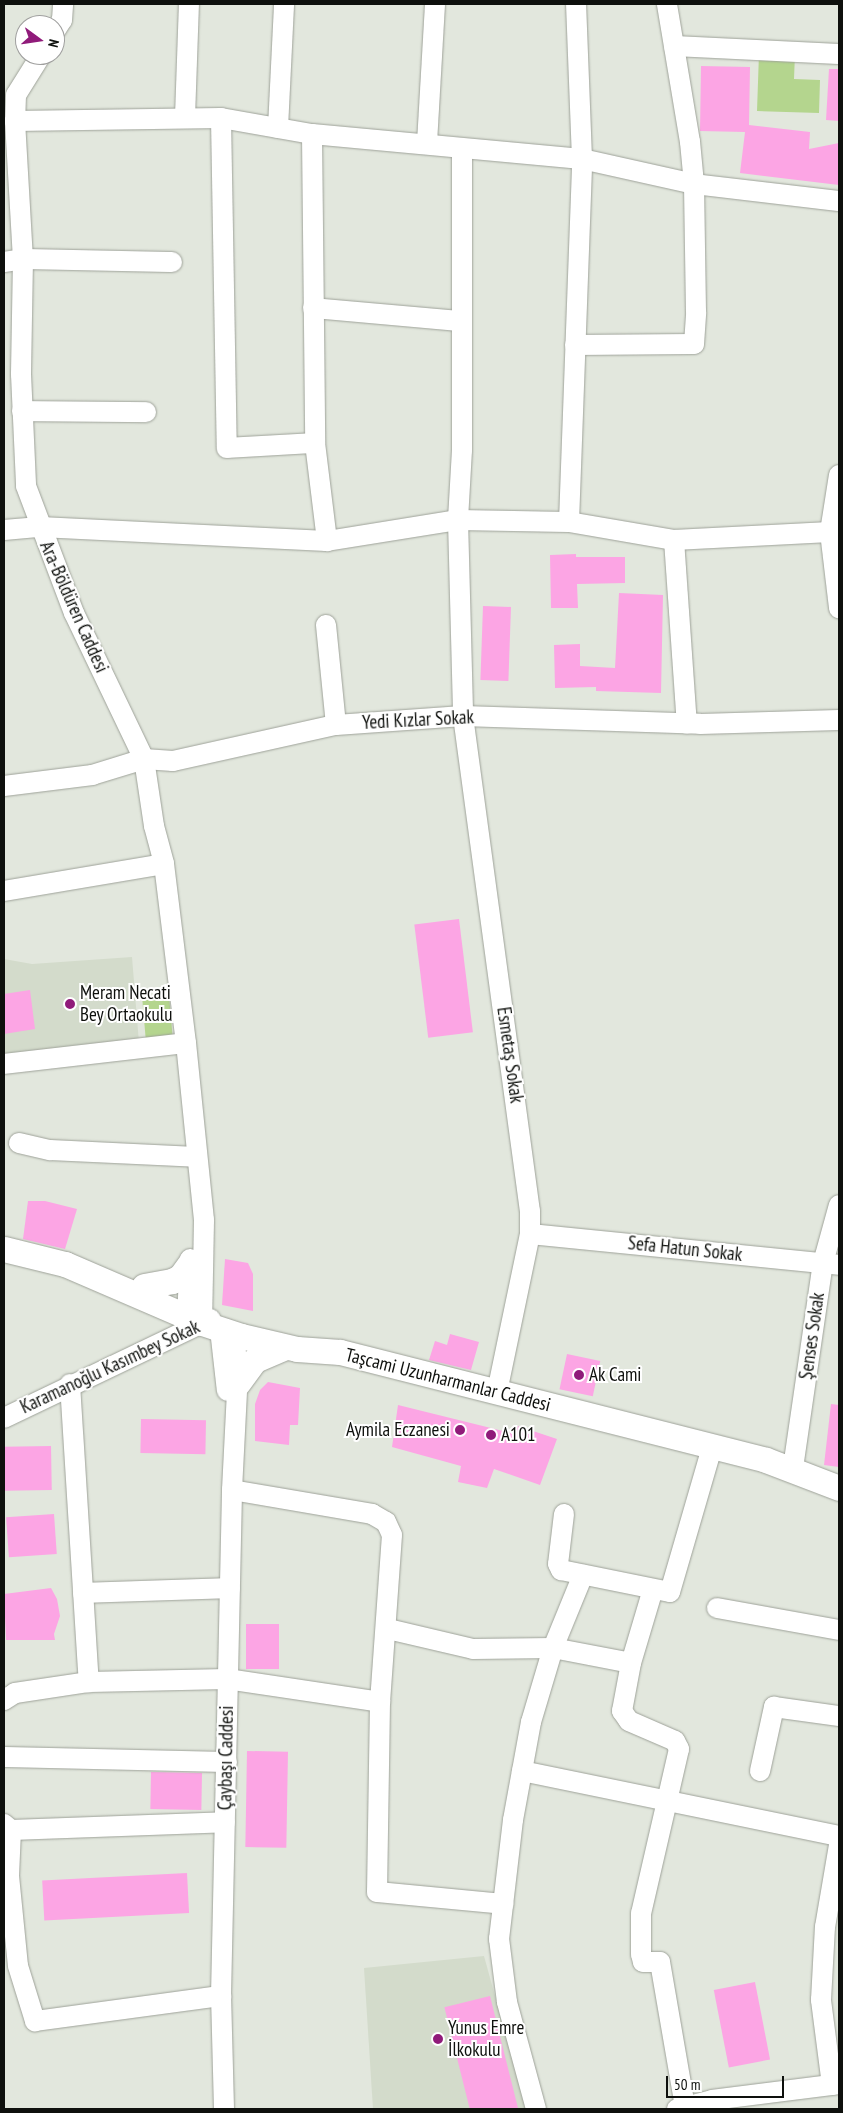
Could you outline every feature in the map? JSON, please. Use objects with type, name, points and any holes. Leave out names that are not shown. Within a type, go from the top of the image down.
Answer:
[{"type":"main road","name":"Taşcami Uzunharmanlar Caddesi","points":[[4,1249],[65,1264],[285,1347],[340,1352],[793,1468],[834,1484]]},
{"type":"main road","points":[[144,1286],[172,1281],[180,1277],[190,1263]]},
{"type":"main road","points":[[65,1264],[89,1265],[144,1286],[207,1319],[318,1342],[340,1352]]},
{"type":"main road","points":[[236,1395],[255,1360],[285,1347]]},
{"type":"street","points":[[185,117],[189,4]]},
{"type":"street","points":[[278,128],[284,4]]},
{"type":"street","points":[[427,143],[435,4]]},
{"type":"street","points":[[569,522],[582,159],[576,4]]},
{"type":"street","points":[[575,345],[694,344],[696,312],[694,184],[690,142],[667,4]]},
{"type":"street","points":[[674,46],[839,54]]},
{"type":"street","name":"Ara-Böldüren Caddesi","points":[[34,65],[16,95],[15,121],[12,375],[22,411],[26,486],[74,613],[144,759],[154,826],[164,864],[186,1044],[196,1157],[204,1220],[207,1319]]},
{"type":"street","points":[[15,121],[185,117],[221,118],[312,134],[427,143],[462,149],[582,159],[694,184],[839,201]]},
{"type":"street","points":[[221,118],[227,448],[315,443]]},
{"type":"street","points":[[312,134],[312,308],[315,443],[327,541]]},
{"type":"street","name":"Esmetaş Sokak","points":[[462,149],[460,321],[462,450],[458,520],[463,716],[525,1168],[530,1234],[497,1392]]},
{"type":"street","points":[[14,261],[172,262]]},
{"type":"street","points":[[312,308],[460,321]]},
{"type":"street","points":[[22,411],[146,412]]},
{"type":"street","points":[[839,475],[837,504],[830,532],[839,608]]},
{"type":"street","points":[[4,530],[40,527],[327,541],[458,520],[569,522],[674,540],[830,532]]},
{"type":"street","points":[[674,540],[687,724]]},
{"type":"street","points":[[326,625],[336,725]]},
{"type":"street","name":"Yedi Kızlar Sokak","points":[[4,786],[92,775],[144,759],[172,761],[336,725],[463,716],[687,724],[839,720]]},
{"type":"street","points":[[4,891],[164,864]]},
{"type":"street","points":[[4,1064],[186,1044]]},
{"type":"street","points":[[20,1143],[50,1150],[196,1157]]},
{"type":"street","name":"Ara-Böldüren Caddesi","points":[[196,1157],[190,1263],[207,1319]]},
{"type":"street","name":"Şenses Sokak","points":[[793,1468],[831,1264],[839,1205]]},
{"type":"street","name":"Sefa Hatun Sokak","points":[[530,1234],[831,1264]]},
{"type":"street","name":"Karamanoğlu Kasımbey Sokak","points":[[4,1418],[70,1384],[207,1319]]},
{"type":"street","name":"Çaybaşı Caddesi","points":[[207,1319],[228,1392],[236,1395],[227,1679],[227,1762],[221,1996],[224,2109]]},
{"type":"street","points":[[70,1384],[89,1682]]},
{"type":"street","points":[[564,1514],[558,1564],[561,1570],[670,1592],[712,1447]]},
{"type":"street","points":[[232,1490],[372,1514],[386,1522],[392,1535],[388,1629],[380,1702],[377,1892],[503,1904]]},
{"type":"street","points":[[536,2109],[507,2002],[499,1938],[522,1771],[531,1722],[553,1648],[583,1575]]},
{"type":"street","points":[[83,1593],[230,1588]]},
{"type":"street","points":[[653,1589],[631,1663],[622,1711],[629,1721],[675,1741],[679,1749],[641,1913],[641,1954],[643,1962],[660,1962],[681,2108],[712,2100],[836,2084],[822,2000],[825,1927],[839,1845]]},
{"type":"street","points":[[717,1608],[839,1630]]},
{"type":"street","points":[[388,1629],[473,1649],[553,1648],[631,1663]]},
{"type":"street","points":[[4,1700],[15,1694],[89,1682],[227,1679],[380,1702]]},
{"type":"street","points":[[760,1771],[774,1707],[839,1716]]},
{"type":"street","points":[[4,1757],[227,1762]]},
{"type":"street","points":[[522,1771],[667,1803],[839,1836]]},
{"type":"street","points":[[221,1996],[35,2020],[18,1966],[9,1876],[7,1827],[225,1822]]},
{"type":"shaded area","name":"Meram Necati Bey Ortaokulu","points":[[132,957],[139,1043],[4,1059],[4,959],[32,964]]},
{"type":"shaded area","name":"Yunus Emre İlkokulu","points":[[484,1956],[526,2109],[373,2109],[364,1968]]},
{"type":"green space","points":[[759,53],[795,54],[794,79],[820,80],[819,113],[757,111]]},
{"type":"green space","points":[[169,995],[173,1038],[146,1040],[142,997]]},
{"type":"building","points":[[701,66],[750,67],[749,125],[810,132],[809,149],[839,143],[839,185],[740,173],[745,132],[700,131]]},
{"type":"building","points":[[829,69],[839,69],[839,121],[826,120]]},
{"type":"building","points":[[576,554],[576,557],[625,557],[625,583],[577,584],[578,608],[551,608],[550,555]]},
{"type":"building","points":[[619,593],[663,595],[661,693],[596,691],[596,687],[555,688],[554,645],[580,644],[580,666],[615,668]]},
{"type":"building","points":[[483,606],[511,607],[508,681],[480,680]]},
{"type":"building","points":[[459,919],[473,1032],[428,1038],[414,924]]},
{"type":"building","points":[[30,990],[35,1029],[4,1034],[4,994]]},
{"type":"building","points":[[28,1201],[45,1201],[77,1209],[65,1249],[23,1239]]},
{"type":"building","points":[[225,1259],[248,1263],[253,1274],[253,1311],[222,1305]]},
{"type":"building","points":[[450,1334],[479,1342],[471,1370],[429,1360],[435,1341],[447,1345]]},
{"type":"building","name":"Ak Cami","points":[[567,1354],[600,1361],[593,1396],[560,1389]]},
{"type":"building","points":[[268,1382],[300,1388],[298,1425],[290,1425],[289,1445],[255,1441],[255,1404],[260,1390]]},
{"type":"building","points":[[831,1404],[839,1405],[839,1467],[824,1465]]},
{"type":"building","points":[[398,1405],[515,1434],[518,1426],[557,1439],[540,1485],[494,1469],[487,1488],[458,1482],[461,1466],[392,1447]]},
{"type":"building","points":[[141,1419],[206,1420],[205,1454],[140,1453]]},
{"type":"building","points":[[51,1446],[52,1490],[5,1491],[4,1447]]},
{"type":"building","points":[[54,1514],[57,1554],[9,1557],[6,1517]]},
{"type":"building","points":[[51,1588],[57,1599],[60,1616],[54,1634],[55,1640],[6,1640],[4,1594]]},
{"type":"building","points":[[246,1624],[279,1624],[279,1669],[246,1669]]},
{"type":"building","points":[[247,1751],[288,1752],[286,1848],[245,1847]]},
{"type":"building","points":[[151,1772],[202,1773],[201,1810],[150,1809]]},
{"type":"building","points":[[187,1873],[189,1913],[44,1921],[42,1881]]},
{"type":"building","points":[[755,1982],[770,2060],[729,2068],[714,1990]]},
{"type":"building","points":[[490,1996],[518,2109],[470,2109],[444,2007]]},
{"type":"place","name":"Meram Necati Bey Ortaokulu","points":[[70,1004]]},
{"type":"place","name":"Ak Cami","points":[[579,1375]]},
{"type":"place","name":"Aymila Eczanesi","points":[[460,1430]]},
{"type":"place","name":"A101","points":[[491,1435]]},
{"type":"place","name":"Yunus Emre İlkokulu","points":[[438,2039]]}]
